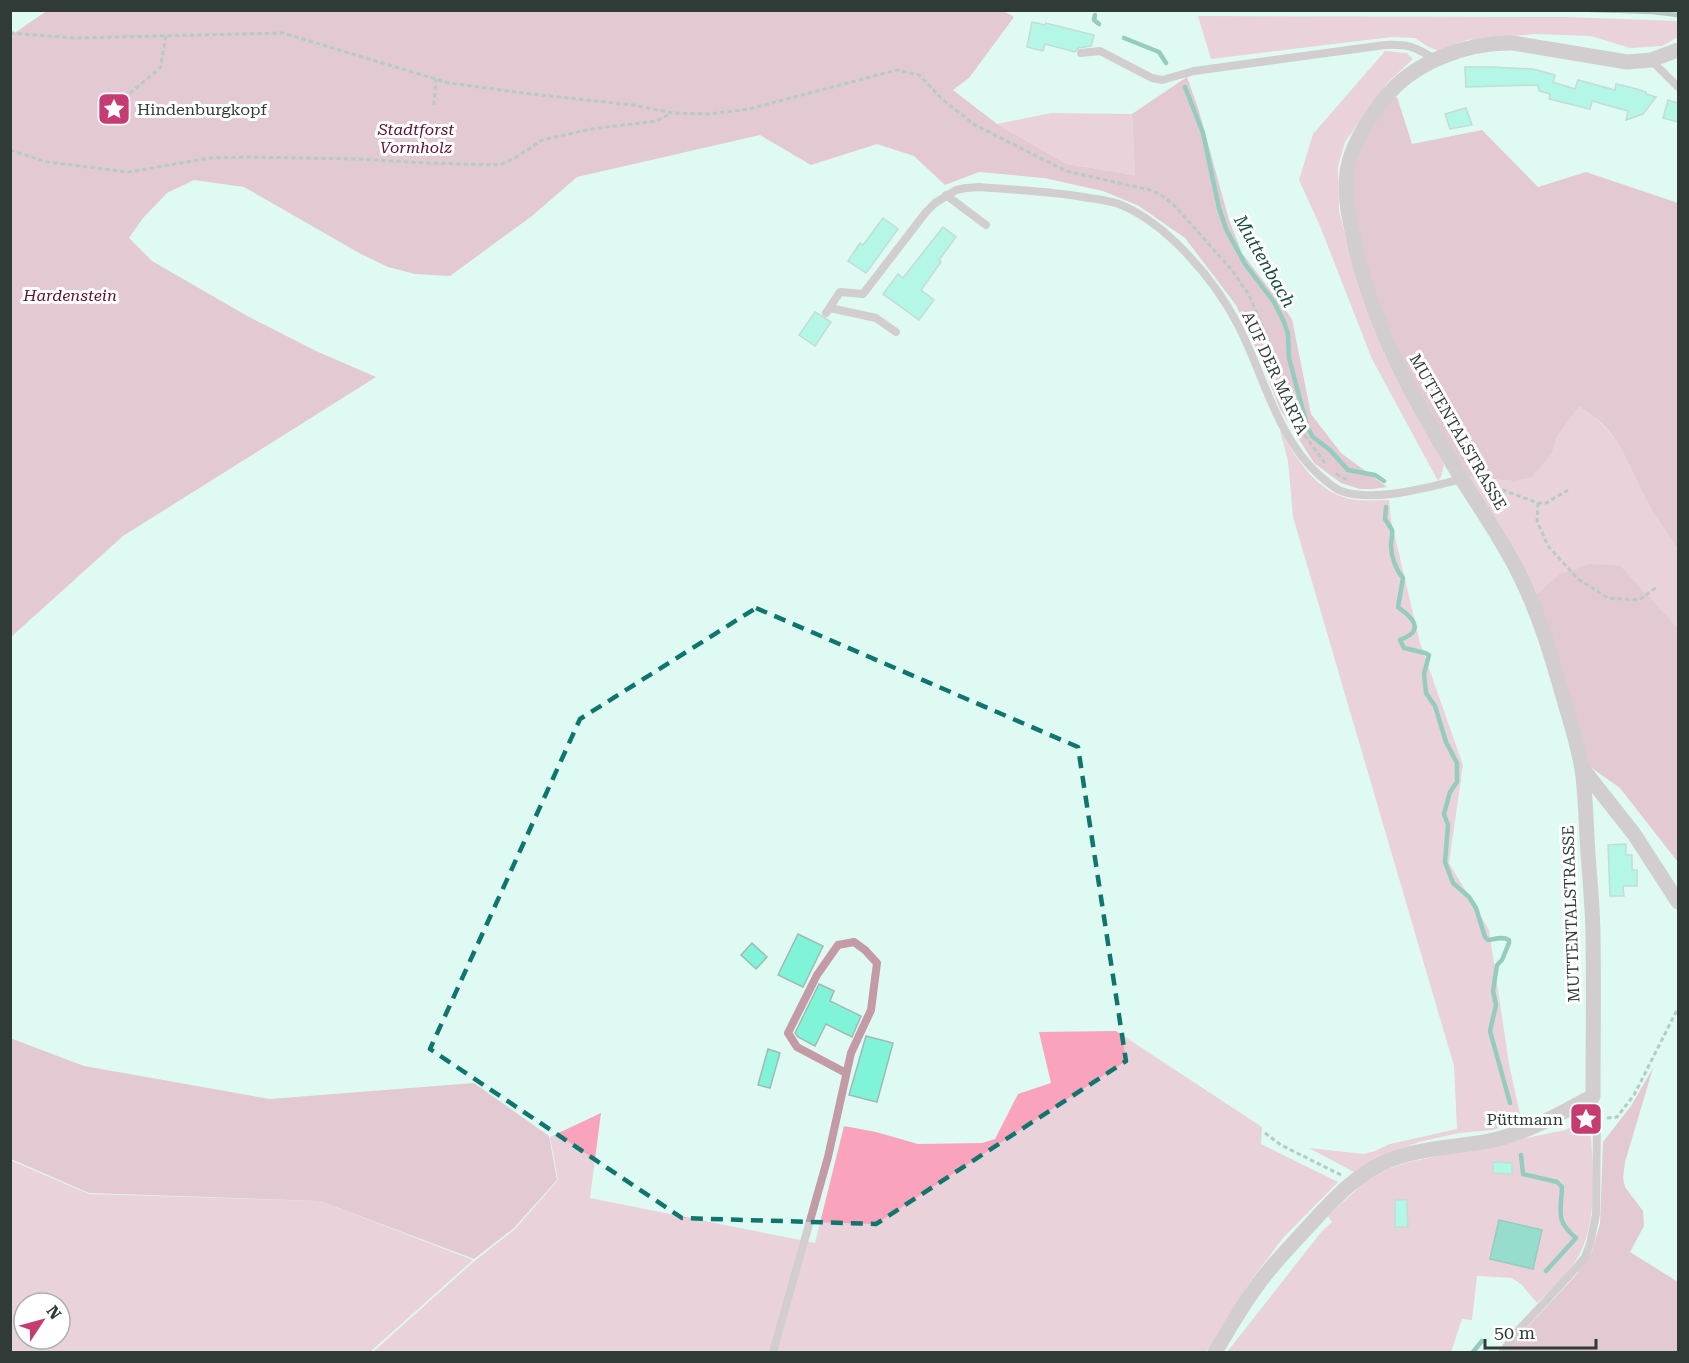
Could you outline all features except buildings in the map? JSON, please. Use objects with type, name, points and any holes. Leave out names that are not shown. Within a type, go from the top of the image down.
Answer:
[{"type":"street","name":"MUTTENTALSTRASSE","points":[[1593,1096],[1593,937],[1582,768],[1570,721],[1555,671],[1519,574],[1408,385],[1379,324],[1360,267],[1347,204],[1346,176],[1355,145],[1388,94],[1435,60],[1460,50],[1498,42],[1525,44],[1627,62],[1651,60],[1678,50]]},
{"type":"street","points":[[1582,768],[1634,834],[1678,902]]},
{"type":"street","points":[[1215,1353],[1237,1315],[1269,1270],[1319,1215],[1353,1182],[1372,1169],[1391,1160],[1417,1153],[1491,1140],[1524,1131],[1593,1096]]},
{"type":"lane","points":[[1081,53],[1100,51],[1152,78],[1162,80],[1194,71],[1385,45],[1414,46],[1435,60]]},
{"type":"lane","points":[[1651,60],[1678,87]]},
{"type":"lane","name":"AUF DER MARTA","points":[[896,332],[876,318],[828,310],[840,292],[863,294],[926,212],[946,195],[956,190],[979,187],[1062,193],[1118,204],[1171,238],[1211,283],[1239,327],[1285,429],[1311,468],[1323,478],[1340,490],[1363,495],[1406,492],[1463,481]]},
{"type":"lane","points":[[946,195],[986,225]]},
{"type":"lane","points":[[772,1353],[828,1157],[851,1053],[871,1010],[877,963],[854,942],[838,945],[818,975],[788,1033],[797,1047],[846,1073]]},
{"type":"lane","points":[[1503,1353],[1515,1334],[1585,1257],[1590,1244],[1596,1214],[1596,1119],[1593,1096]]},
{"type":"path","points":[[10,33],[75,38],[283,33],[449,83]]},
{"type":"path","points":[[124,98],[160,68],[166,36]]},
{"type":"path","points":[[434,105],[436,79]]},
{"type":"path","points":[[10,150],[47,162],[129,172],[210,158],[247,157],[500,165],[542,140],[591,129],[656,121],[672,113]]},
{"type":"path","points":[[1463,481],[1479,481],[1538,503],[1546,503],[1568,490]]},
{"type":"path","points":[[1538,503],[1537,521],[1548,546],[1578,579],[1608,598],[1639,600],[1657,587]]},
{"type":"path","points":[[1596,1119],[1617,1117],[1634,1095],[1678,1008]]},
{"type":"path","points":[[1265,1133],[1281,1145],[1332,1169],[1353,1182]]},
{"type":"highlighted area","points":[[756,608],[1078,747],[1126,1061],[876,1224],[682,1218],[430,1049],[580,719]]},
{"type":"shaded area","points":[[1198,16],[1567,17],[1676,21],[1678,22],[1678,37],[1662,46],[1630,48],[1591,36],[1534,34],[1467,40],[1438,51],[1415,38],[1392,37],[1211,59]]},
{"type":"shaded area","points":[[1385,51],[1407,53],[1413,59],[1387,83],[1345,142],[1338,167],[1339,211],[1351,258],[1444,465],[1438,481],[1372,359],[1320,226],[1299,180],[1313,134]]},
{"type":"shaded area","points":[[1051,113],[1132,114],[1135,175],[1067,164],[997,124]]},
{"type":"shaded area","points":[[1579,407],[1592,414],[1623,449],[1646,498],[1678,550],[1678,628],[1621,566],[1534,597],[1466,477],[1513,481],[1552,453],[1557,437]]},
{"type":"shaded area","points":[[1280,430],[1301,464],[1330,491],[1356,500],[1389,500],[1391,520],[1420,643],[1463,765],[1449,863],[1489,930],[1509,1064],[1521,1119],[1493,1130],[1459,1133],[1419,1142],[1386,1154],[1354,1172],[1309,1148],[1364,1154],[1390,1144],[1457,1129],[1454,1066],[1293,517],[1288,461]]},
{"type":"shaded area","points":[[1116,1031],[1262,1127],[1261,1144],[1338,1182],[1283,1238],[1250,1282],[1206,1352],[373,1352],[472,1263],[515,1229],[558,1180],[550,1137],[601,1113],[590,1198],[815,1243],[844,1126],[918,1144],[982,1143],[995,1139],[1018,1094],[1051,1083],[1039,1032]]},
{"type":"shaded area","points":[[1590,1119],[1593,1195],[1588,1232],[1573,1265],[1537,1303],[1522,1285],[1512,1278],[1477,1276],[1472,1320],[1462,1319],[1451,1352],[1227,1352],[1322,1231],[1332,1222],[1328,1216],[1367,1180],[1388,1169],[1409,1162],[1565,1130]]},
{"type":"shaded area","points":[[10,1160],[89,1194],[320,1201],[473,1260],[370,1352],[11,1352]]},
{"type":"shaded area","points":[[1499,1220],[1542,1230],[1533,1269],[1490,1259]]},
{"type":"green space","name":"Stadtforst Vormholz","points":[[48,10],[1004,11],[1014,17],[969,78],[953,90],[997,124],[1067,164],[1135,175],[1132,114],[1187,77],[1199,111],[1229,220],[1242,253],[1292,319],[1311,414],[1341,453],[1387,487],[1360,489],[1341,483],[1314,463],[1280,409],[1236,305],[1185,238],[1139,206],[1103,191],[1044,178],[979,172],[945,185],[914,156],[877,144],[811,165],[760,135],[577,177],[532,216],[450,276],[415,274],[388,267],[244,187],[194,180],[167,193],[143,218],[129,238],[152,261],[249,317],[316,351],[376,377],[123,536],[11,637],[11,34]]},
{"type":"green space","points":[[1397,97],[1412,144],[1482,130],[1538,187],[1586,172],[1678,203],[1678,550],[1646,499],[1613,436],[1593,415],[1579,407],[1557,437],[1552,453],[1532,477],[1513,481],[1466,477],[1413,381],[1375,296],[1355,220],[1352,178],[1359,148],[1391,99]]},
{"type":"green space","points":[[1590,564],[1621,566],[1678,628],[1678,861],[1620,788],[1589,766],[1576,718],[1534,597],[1560,574]]},
{"type":"green space","points":[[10,1038],[84,1066],[270,1099],[474,1083],[549,1136],[557,1180],[514,1228],[474,1259],[320,1201],[89,1193],[11,1159]]},
{"type":"green space","points":[[1653,1068],[1625,1162],[1623,1178],[1625,1187],[1643,1211],[1644,1226],[1630,1252],[1678,1282],[1678,1352],[1507,1352],[1577,1274],[1592,1251],[1600,1224],[1603,1142],[1631,1106]]},
{"type":"waterway","name":"Muttenbach","points":[[1095,15],[1094,20],[1099,24]]},
{"type":"waterway","name":"Muttenbach","points":[[1124,38],[1159,52],[1166,63]]},
{"type":"waterway","name":"Muttenbach","points":[[1185,87],[1203,133],[1219,208],[1226,229],[1245,264],[1274,302],[1284,322],[1288,334],[1289,358],[1308,429],[1313,437],[1330,450],[1348,470],[1375,475],[1384,481]]},
{"type":"waterway","name":"Muttenbach","points":[[1386,507],[1385,519],[1392,530],[1393,559],[1403,578],[1398,607],[1413,621],[1415,628],[1412,633],[1400,640],[1404,648],[1429,655],[1424,674],[1426,693],[1435,706],[1446,742],[1457,763],[1457,782],[1450,792],[1444,814],[1448,825],[1445,862],[1453,883],[1469,897],[1476,908],[1485,937],[1488,940],[1502,938],[1509,940],[1502,960],[1497,965],[1493,991],[1496,1005],[1490,1031],[1510,1103]]},
{"type":"waterway","name":"Muttenbach","points":[[1521,1155],[1523,1174],[1557,1182],[1562,1187],[1560,1210],[1562,1221],[1576,1238],[1546,1271]]},
{"type":"waterway","name":"Muttenbach","points":[[1473,1352],[1482,1341]]},
{"type":"railway","points":[[1591,10],[1678,15]]},
{"type":"place","name":"Hindenburgkopf","points":[[114,109]]},
{"type":"place","name":"Püttmann","points":[[1586,1119]]},
{"type":"park label","name":"Hardenstein","points":[[70,295]]}]
